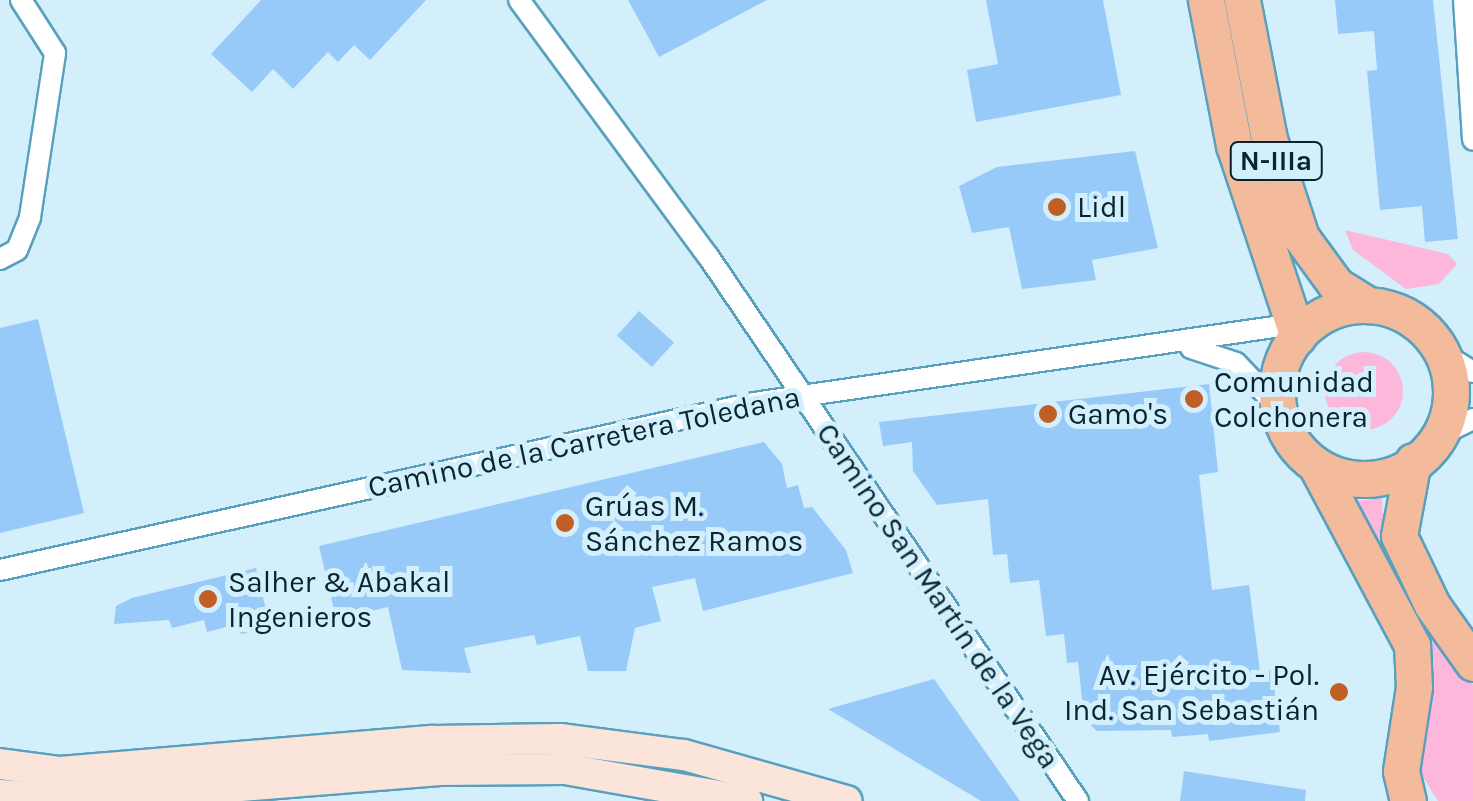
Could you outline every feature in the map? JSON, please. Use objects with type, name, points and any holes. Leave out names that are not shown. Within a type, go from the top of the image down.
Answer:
[{"type":"highway","name":"N-IIIa","points":[[1206,0],[1234,145],[1304,328]]},
{"type":"highway","name":"N-IIIa","points":[[1242,0],[1269,138],[1301,237],[1336,285],[1368,305],[1420,322],[1459,363],[1451,399],[1423,450],[1399,536],[1432,605],[1473,663]]},
{"type":"highway","points":[[1368,305],[1304,328],[1282,363],[1278,406],[1293,443],[1318,469],[1412,645],[1414,687],[1401,791]]},
{"type":"highway","points":[[1318,469],[1368,478],[1423,450]]},
{"type":"main road","points":[[0,764],[60,772],[433,741],[560,739],[684,754],[847,801]]},
{"type":"main road","points":[[0,795],[66,800],[440,770],[565,768],[748,801]]},
{"type":"street","points":[[9,255],[55,52],[21,0]]},
{"type":"street","name":"Camino San Martín de la Vega","points":[[518,0],[801,395],[1078,801]]},
{"type":"street","points":[[1464,0],[1473,137]]},
{"type":"street","name":"Camino de la Carretera Toledana","points":[[0,570],[801,395],[1304,328]]},
{"type":"street","name":"Camino de la Carretera Toledana","points":[[1174,346],[1236,363],[1278,406]]},
{"type":"street","points":[[1423,450],[1473,419]]},
{"type":"shaded area","points":[[1345,230],[1448,254],[1457,264],[1439,284],[1406,289],[1353,250]]},
{"type":"shaded area","points":[[1364,352],[1379,355],[1391,364],[1400,376],[1400,406],[1391,418],[1379,427],[1364,430],[1349,427],[1337,418],[1328,406],[1325,391],[1328,376],[1337,364],[1349,355]]},
{"type":"shaded area","points":[[1382,498],[1384,535],[1473,685],[1473,801],[1438,801],[1421,774],[1430,653],[1355,501]]},
{"type":"building","points":[[261,0],[426,0],[370,60],[354,45],[338,62],[328,52],[293,89],[273,69],[252,92],[211,54]]},
{"type":"building","points":[[628,0],[767,0],[659,57]]},
{"type":"building","points":[[986,0],[1103,0],[1121,95],[976,122],[967,70],[998,64]]},
{"type":"building","points":[[1335,0],[1433,0],[1458,239],[1425,242],[1422,206],[1380,210],[1367,71],[1377,70],[1374,31],[1338,34]]},
{"type":"building","name":"Lidl","points":[[1135,151],[1158,248],[1092,260],[1096,280],[1022,289],[1009,227],[972,233],[959,186],[997,167]]},
{"type":"building","points":[[639,311],[674,342],[652,367],[617,336]]},
{"type":"building","points":[[38,319],[84,513],[0,533],[0,328]]},
{"type":"building","points":[[1209,384],[1218,472],[1199,475],[1212,590],[1249,585],[1260,671],[1272,670],[1280,732],[1209,741],[1208,734],[1172,737],[1171,730],[1097,731],[1084,719],[1078,662],[1067,663],[1064,634],[1046,636],[1039,580],[1010,583],[1007,554],[993,555],[988,499],[937,505],[913,471],[912,442],[883,446],[879,422]]},
{"type":"building","points":[[764,442],[782,464],[787,488],[798,485],[804,508],[812,507],[846,550],[853,573],[703,611],[695,578],[652,587],[661,621],[635,628],[626,671],[588,671],[580,636],[537,645],[534,635],[464,648],[471,673],[402,670],[388,607],[336,619],[319,546]]},
{"type":"building","name":"Salher & Abakal Ingenieros","points":[[256,568],[270,627],[241,634],[238,624],[207,632],[204,620],[172,628],[169,620],[114,624],[116,606],[132,598]]},
{"type":"building","points":[[934,679],[1020,801],[981,801],[828,709]]},
{"type":"building","points":[[1184,771],[1306,790],[1305,801],[1180,801]]},
{"type":"place","name":"Lidl","points":[[1057,207]]},
{"type":"place","name":"Comunidad Colchonera","points":[[1194,399]]},
{"type":"place","name":"Gamo's","points":[[1048,414]]},
{"type":"place","name":"Grúas M. Sánchez Ramos","points":[[565,523]]},
{"type":"place","name":"Salher & Abakal Ingenieros","points":[[208,599]]},
{"type":"place","name":"Av. Ejército - Pol. Ind. San Sebastián","points":[[1339,692]]}]
